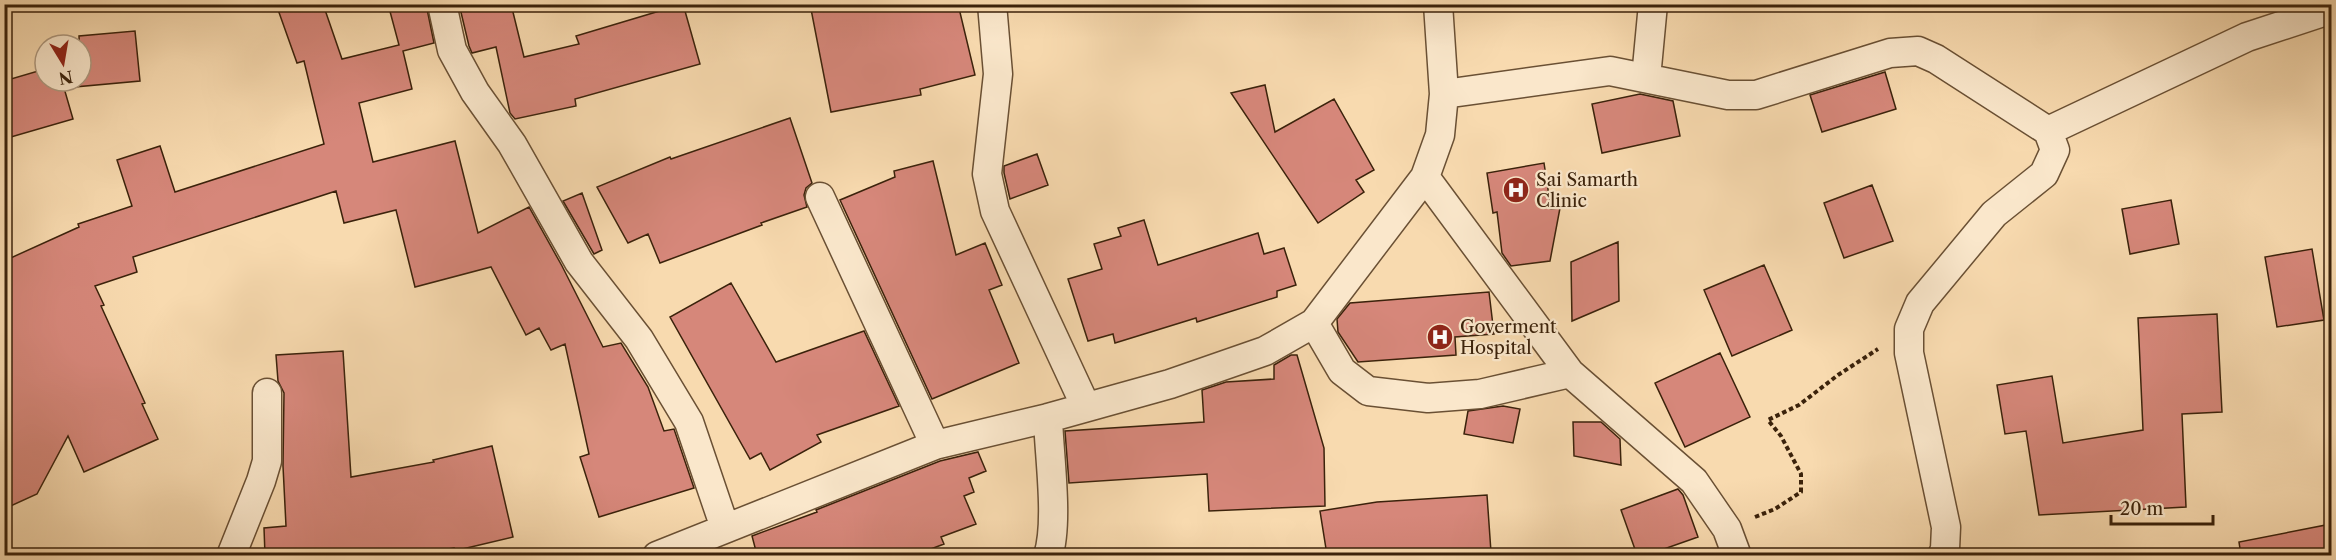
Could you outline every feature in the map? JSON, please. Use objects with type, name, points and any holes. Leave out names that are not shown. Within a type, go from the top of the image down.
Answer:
[{"type":"street","points":[[442,4],[452,50],[475,92],[512,144],[579,262],[639,339],[689,422],[725,528]]},
{"type":"street","points":[[992,4],[998,74],[987,174],[995,211],[1086,406]]},
{"type":"street","points":[[657,555],[935,445],[1048,418],[1170,384],[1265,351],[1314,323],[1425,177],[1440,135],[1444,94],[1438,4]]},
{"type":"street","points":[[1646,78],[1653,4]]},
{"type":"street","points":[[2048,131],[2247,37],[2331,9]]},
{"type":"street","points":[[1444,94],[1610,71],[1728,95],[1756,95],[1890,53],[1918,51],[1936,59],[2048,131],[2055,150],[2044,174],[1994,214],[1920,303],[1909,329],[1909,353],[1946,527],[1946,549],[1942,555]]},
{"type":"street","points":[[1425,177],[1570,373],[1694,481],[1727,529],[1737,555]]},
{"type":"street","points":[[820,197],[935,445]]},
{"type":"street","points":[[1314,323],[1342,371],[1368,391],[1428,398],[1469,395],[1570,373]]},
{"type":"street","points":[[231,555],[267,461],[267,393]]},
{"type":"street","points":[[1048,418],[1052,512],[1051,547],[1048,555]]},
{"type":"path","points":[[1727,529],[1774,509],[1801,492],[1802,474],[1781,436],[1768,420],[1799,405],[1838,375],[1909,329]]},
{"type":"building","points":[[276,4],[323,4],[342,59],[399,45],[388,4],[426,4],[434,43],[403,51],[412,89],[359,103],[373,162],[455,141],[478,233],[529,207],[603,347],[621,343],[648,387],[664,431],[674,429],[694,488],[599,517],[580,457],[589,454],[565,344],[551,350],[539,328],[526,335],[491,267],[415,287],[396,210],[344,223],[336,191],[133,257],[137,272],[95,286],[104,305],[101,306],[145,403],[142,404],[158,439],[84,472],[68,436],[37,494],[4,509],[4,261],[79,227],[78,224],[132,206],[117,160],[160,146],[175,192],[324,144],[304,61],[297,63]]},
{"type":"building","points":[[459,4],[511,4],[524,57],[579,44],[576,36],[683,4],[700,64],[575,99],[576,106],[515,119],[510,113],[496,47],[472,53]]},
{"type":"building","points":[[810,4],[958,4],[975,75],[920,89],[921,95],[831,112]]},
{"type":"building","points":[[135,31],[140,81],[93,85],[93,35]]},
{"type":"building","points":[[1885,72],[1896,109],[1822,132],[1810,95]]},
{"type":"building","points":[[33,73],[33,93],[65,93],[73,119],[4,139],[4,81]]},
{"type":"building","points":[[1265,85],[1275,132],[1334,99],[1374,170],[1356,180],[1364,192],[1318,223],[1231,93]]},
{"type":"building","points":[[1640,94],[1673,101],[1680,136],[1602,153],[1592,104]]},
{"type":"building","points":[[790,118],[812,183],[806,188],[804,195],[807,207],[660,263],[648,234],[628,243],[597,187],[670,157],[671,159]]},
{"type":"building","points":[[1037,154],[1048,185],[1010,199],[1004,166]]},
{"type":"building","points":[[933,161],[956,255],[985,243],[1002,285],[989,290],[1019,363],[932,399],[840,200],[895,177],[894,171]]},
{"type":"building","points":[[1544,163],[1551,209],[1560,208],[1550,261],[1511,266],[1502,253],[1497,212],[1493,213],[1487,173]]},
{"type":"building","points":[[1872,185],[1893,241],[1844,258],[1824,203]]},
{"type":"building","points":[[582,193],[602,250],[594,254],[563,201]]},
{"type":"building","points":[[2171,200],[2179,244],[2130,254],[2122,209]]},
{"type":"building","points":[[1144,220],[1158,265],[1258,233],[1264,254],[1284,248],[1296,285],[1277,291],[1277,297],[1197,322],[1196,318],[1115,343],[1113,334],[1088,341],[1068,279],[1102,269],[1094,244],[1121,236],[1118,228]]},
{"type":"building","points":[[1618,242],[1619,301],[1572,321],[1571,262]]},
{"type":"building","points":[[2312,249],[2324,320],[2277,327],[2265,257]]},
{"type":"building","points":[[1764,265],[1792,330],[1732,356],[1704,290]]},
{"type":"building","points":[[731,283],[776,362],[864,331],[899,406],[817,435],[821,442],[770,470],[761,453],[750,459],[670,317]]},
{"type":"building","points":[[1489,292],[1494,334],[1455,337],[1456,355],[1358,362],[1338,332],[1337,319],[1350,303]]},
{"type":"building","points":[[2217,314],[2222,412],[2182,414],[2186,507],[2039,515],[2026,431],[2005,434],[1997,385],[2052,376],[2063,443],[2143,430],[2138,318]]},
{"type":"building","points":[[343,351],[351,477],[434,462],[433,460],[492,446],[513,537],[454,551],[454,548],[417,555],[265,555],[264,528],[286,526],[283,466],[284,393],[278,381],[276,355]]},
{"type":"building","points":[[1720,353],[1750,417],[1685,447],[1655,383]]},
{"type":"building","points":[[1291,355],[1297,355],[1324,448],[1325,506],[1209,511],[1207,474],[1069,483],[1065,431],[1204,422],[1202,390],[1226,382],[1274,379],[1274,365]]},
{"type":"building","points":[[1503,406],[1520,409],[1513,443],[1464,434],[1468,411]]},
{"type":"building","points":[[1573,422],[1601,422],[1620,439],[1621,465],[1574,456]]},
{"type":"building","points":[[978,452],[986,471],[969,478],[974,492],[964,496],[976,524],[941,537],[944,544],[915,555],[757,555],[752,536],[940,461]]},
{"type":"building","points":[[1678,489],[1683,495],[1698,537],[1647,555],[1637,555],[1621,510]]},
{"type":"building","points":[[1487,495],[1491,552],[1449,555],[1327,555],[1320,511],[1377,502]]},
{"type":"building","points":[[2331,524],[2331,555],[2241,555],[2239,542]]},
{"type":"place","name":"Sai Samarth Clinic","points":[[1516,190]]},
{"type":"place","name":"Goverment Hospital","points":[[1440,337]]}]
